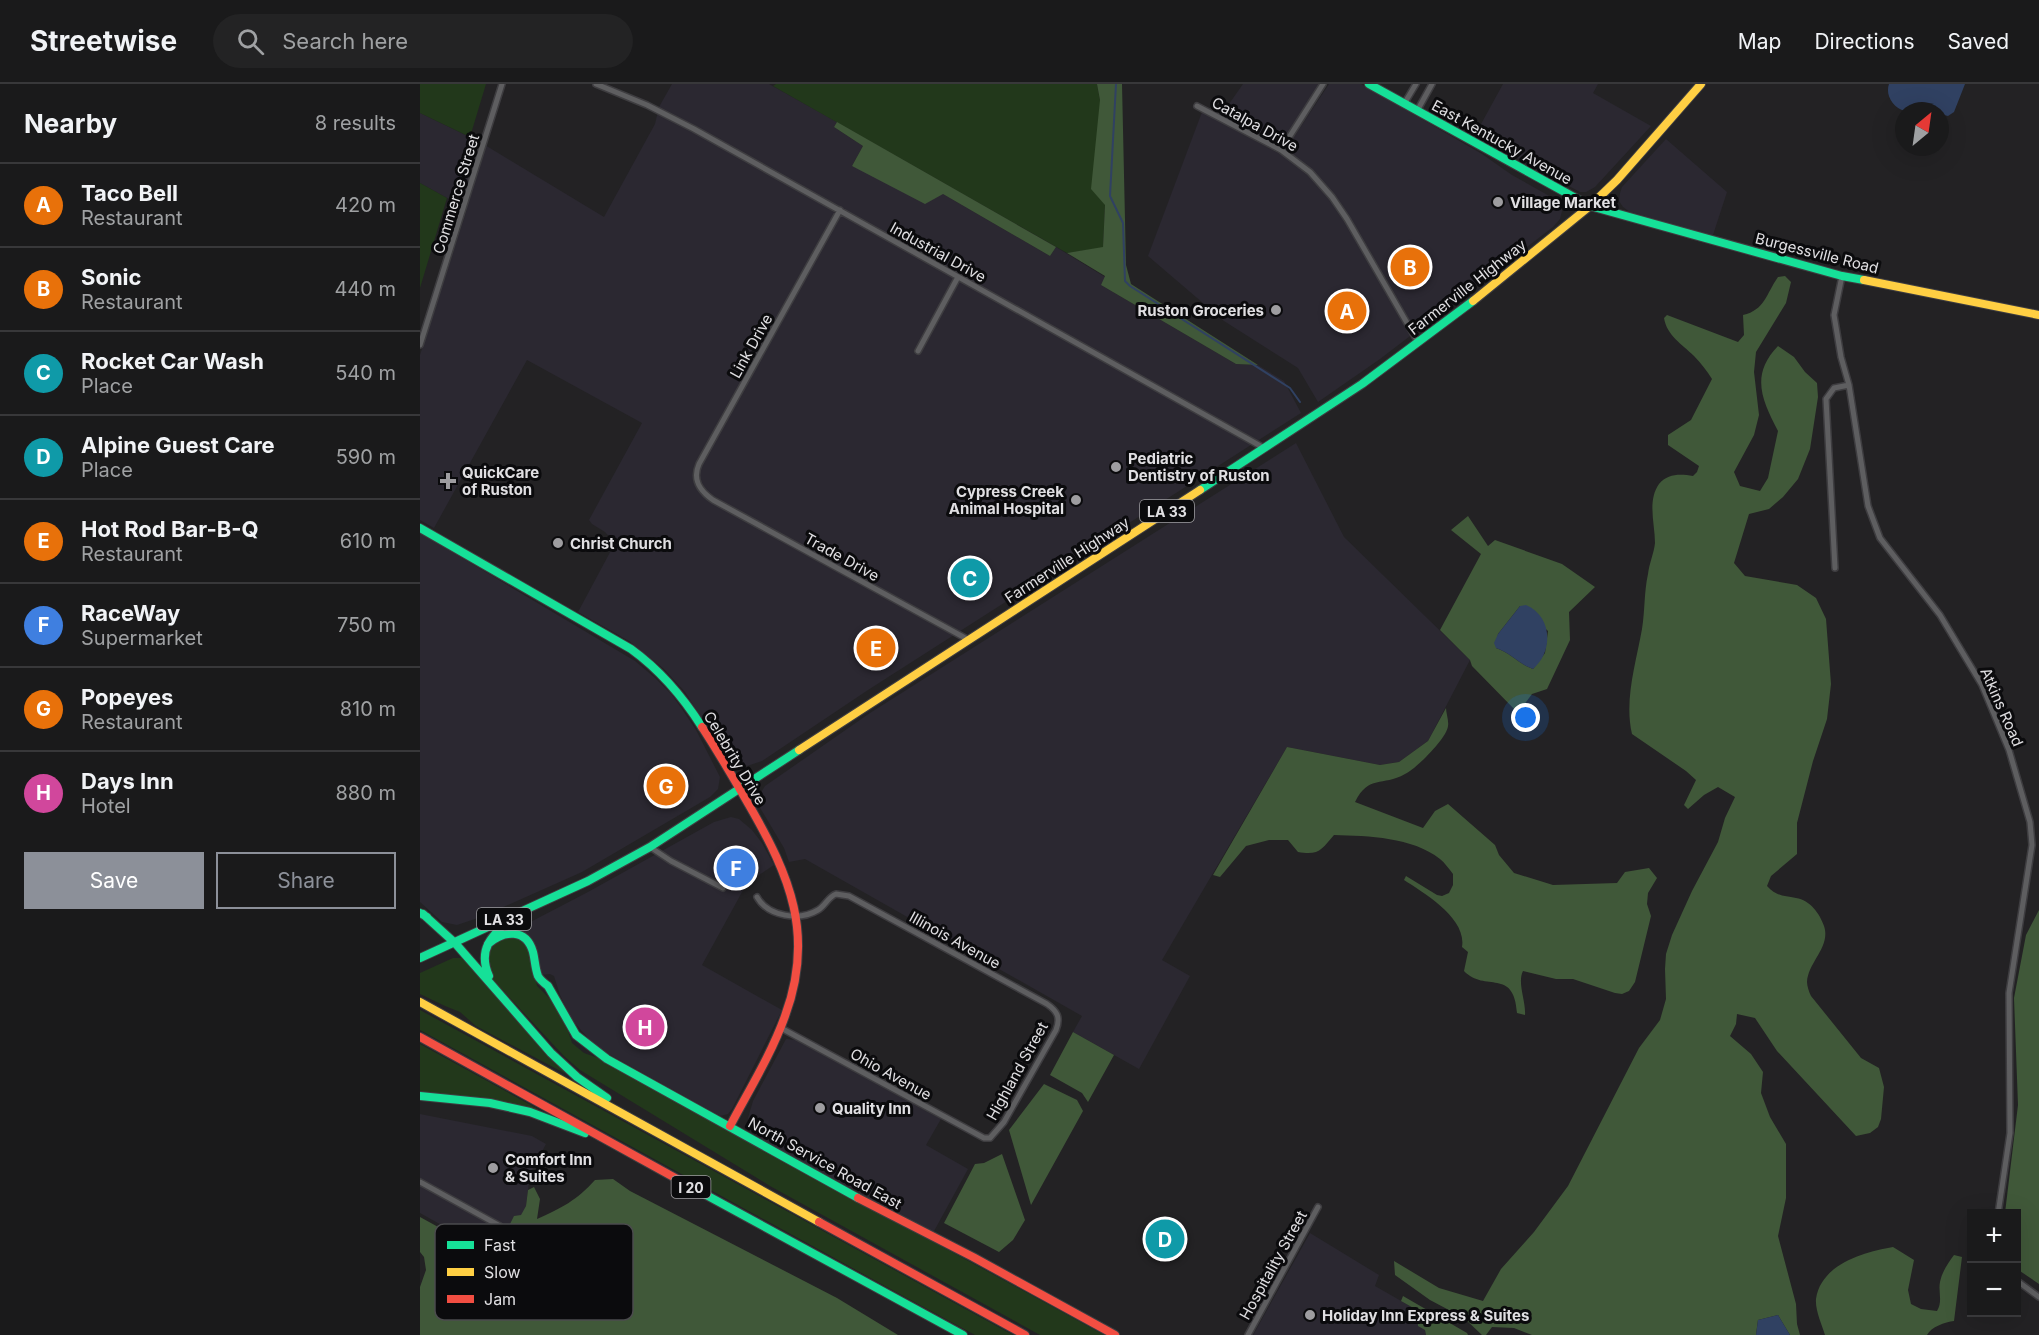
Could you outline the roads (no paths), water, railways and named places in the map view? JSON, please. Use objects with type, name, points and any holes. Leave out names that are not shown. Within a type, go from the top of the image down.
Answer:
[{"type":"main road","name":"East Kentucky Avenue","points":[[1369,84],[1590,206]]},
{"type":"main road","name":"Farmerville Highway","points":[[420,958],[588,881],[650,847],[1362,384],[1484,293],[1590,206],[1617,180],[1700,84]]},
{"type":"main road","name":"Burgessville Road","points":[[1590,206],[1842,276],[2039,315]]},
{"type":"main road","name":"Celebrity Drive","points":[[420,528],[619,642],[670,682],[739,789],[777,855],[788,882],[796,915],[799,942],[798,966],[791,1000],[781,1028],[730,1126]]},
{"type":"main road","points":[[422,914],[455,943],[551,1053],[577,1077],[696,1154]]},
{"type":"main road","points":[[496,990],[483,965],[484,950],[515,914]]},
{"type":"main road","name":"North Service Road East","points":[[488,944],[504,932],[515,933],[528,941],[534,954],[538,978],[548,986],[576,1035],[608,1060],[888,1214],[973,1257],[1115,1335]]},
{"type":"main road","name":"I 20","points":[[420,1002],[1025,1335]]},
{"type":"main road","name":"I 20","points":[[420,1037],[963,1335]]},
{"type":"main road","points":[[420,1096],[490,1103],[530,1112],[610,1141]]},
{"type":"street","name":"Commerce Street","points":[[420,345],[502,84]]},
{"type":"street","name":"Industrial Drive","points":[[596,84],[694,129],[1264,448]]},
{"type":"street","points":[[1281,150],[1323,84]]},
{"type":"street","points":[[1404,104],[1416,84]]},
{"type":"street","points":[[1417,111],[1432,84]]},
{"type":"street","name":"Catalpa Drive","points":[[1197,106],[1281,150],[1310,172],[1332,196],[1347,219],[1418,342]]},
{"type":"street","name":"Link Drive","points":[[706,495],[696,479],[699,464],[840,210]]},
{"type":"street","name":"Atkins Road","points":[[1842,276],[1834,315],[1841,357],[1849,385],[1868,506],[1880,538],[1940,615],[1982,686],[2009,750],[2030,822],[2032,845],[2009,993],[2010,1133],[1999,1209]]},
{"type":"street","points":[[918,351],[958,277]]},
{"type":"street","points":[[1834,568],[1826,399],[1834,388],[1849,385]]},
{"type":"street","name":"Trade Drive","points":[[706,495],[967,639]]},
{"type":"street","points":[[650,847],[671,861],[723,888]]},
{"type":"street","name":"Illinois Avenue","points":[[796,915],[820,909],[830,897],[839,893],[860,902],[1047,1004],[1057,1012]]},
{"type":"street","points":[[757,897],[766,907],[782,915],[796,915]]},
{"type":"street","name":"Highland Street","points":[[990,1138],[1005,1122],[1056,1030],[1059,1021],[1057,1012]]},
{"type":"street","name":"Ohio Avenue","points":[[781,1028],[984,1138],[990,1138]]},
{"type":"street","points":[[420,1182],[496,1224]]},
{"type":"street","name":"Hospitality Street","points":[[1248,1335],[1318,1207]]},
{"type":"street","points":[[2021,1284],[2039,1297]]},
{"type":"water","points":[[1889,84],[1965,84],[1954,112],[1949,115],[1949,102],[1895,102],[1895,105],[1889,97]]},
{"type":"water","points":[[1526,605],[1541,617],[1547,634],[1544,653],[1540,662],[1533,669],[1496,648],[1494,643],[1498,634],[1520,606]]},
{"type":"water","points":[[1778,1315],[1790,1335],[1756,1335],[1758,1320]]},
{"type":"waterway","points":[[1116,84],[1110,196],[1123,223],[1125,281],[1290,388],[1300,402]]},
{"type":"place","name":"Village Market","points":[[1498,202]]},
{"type":"place","name":"Sonic","points":[[1410,267]]},
{"type":"place","name":"Ruston Groceries","points":[[1276,310]]},
{"type":"place","name":"Taco Bell","points":[[1347,311]]},
{"type":"place","name":"Pediatric Dentistry of Ruston","points":[[1116,467]]},
{"type":"place","name":"QuickCare of Ruston","points":[[448,481]]},
{"type":"place","name":"Cypress Creek Animal Hospital","points":[[1076,500]]},
{"type":"place","name":"Christ Church","points":[[558,543]]},
{"type":"place","name":"Rocket Car Wash","points":[[970,578]]},
{"type":"place","name":"Hot Rod Bar-B-Q","points":[[876,648]]},
{"type":"place","name":"Popeyes","points":[[666,786]]},
{"type":"place","name":"RaceWay","points":[[736,868]]},
{"type":"place","name":"Days Inn","points":[[645,1027]]},
{"type":"place","name":"Quality Inn","points":[[820,1108]]},
{"type":"place","name":"Comfort Inn & Suites","points":[[493,1168]]},
{"type":"place","name":"Alpine Guest Care","points":[[1165,1239]]},
{"type":"place","name":"Holiday Inn Express & Suites","points":[[1310,1315]]}]
